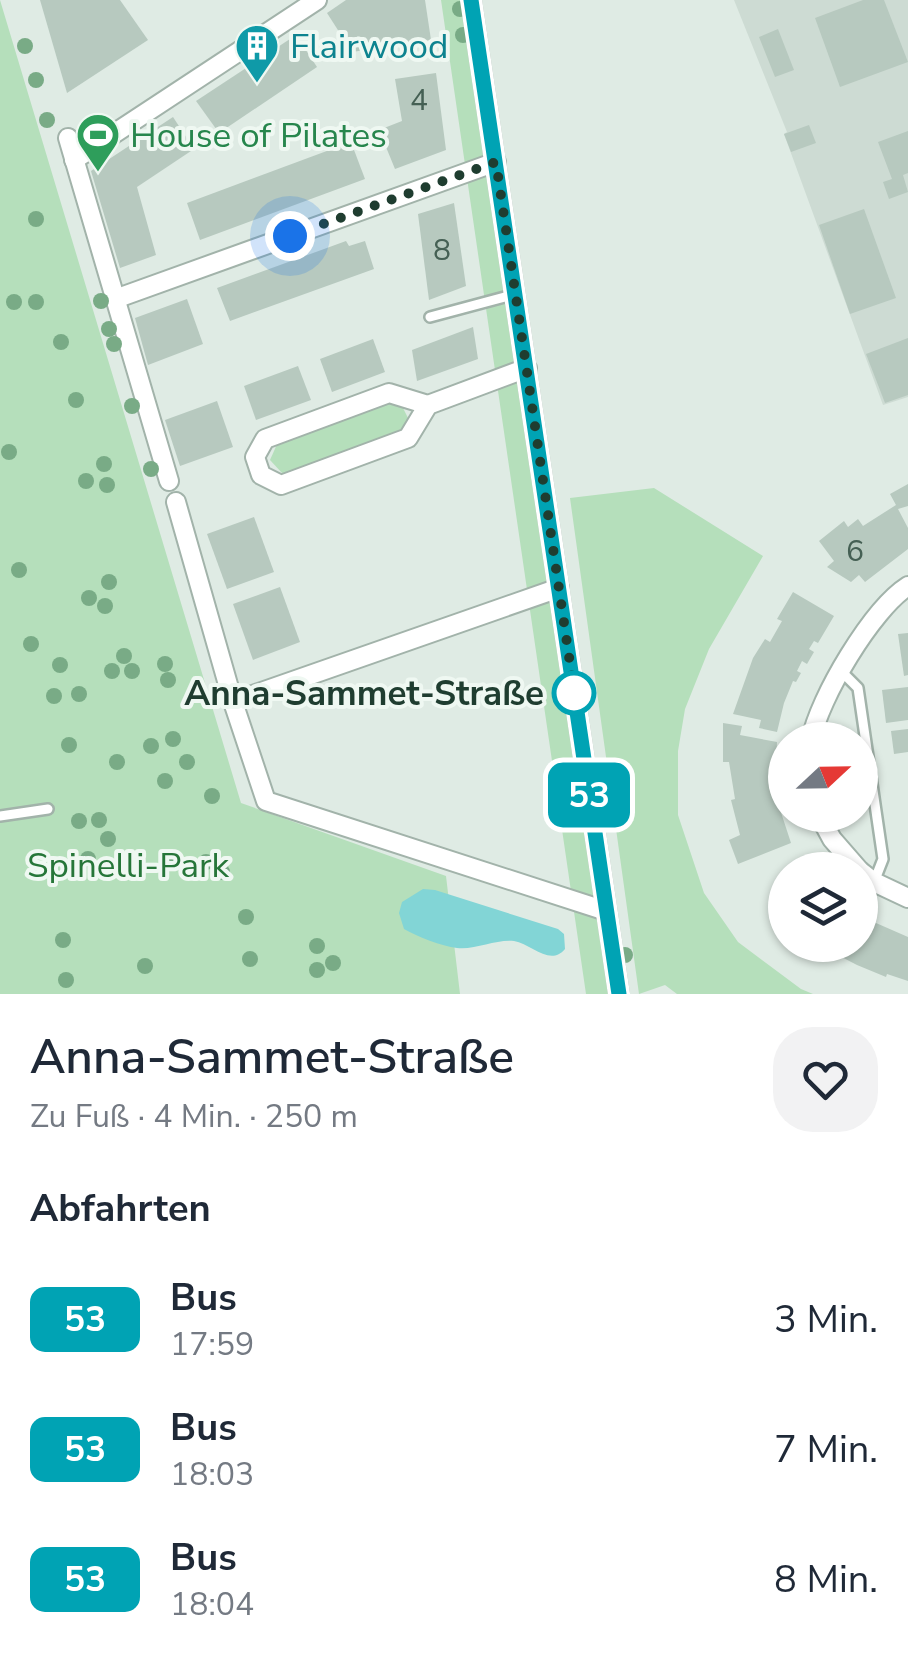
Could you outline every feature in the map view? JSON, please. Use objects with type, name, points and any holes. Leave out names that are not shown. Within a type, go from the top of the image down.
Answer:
[{"type":"street","points":[[74,160],[318,0]]},
{"type":"street","points":[[471,0],[619,994]]},
{"type":"street","points":[[68,138],[169,481]]},
{"type":"street","points":[[115,298],[496,162]]},
{"type":"street","points":[[428,405],[408,438],[281,485],[261,475],[255,457],[265,439],[389,393],[428,405],[527,368]]},
{"type":"street","points":[[176,502],[232,702],[266,801],[606,911]]},
{"type":"street","points":[[817,722],[820,710],[876,616],[908,586]]},
{"type":"street","points":[[232,702],[559,588]]},
{"type":"street","points":[[828,832],[844,852]]},
{"type":"street","points":[[878,882],[908,898]]},
{"type":"lane","points":[[430,318],[516,294]]},
{"type":"lane","points":[[842,672],[858,688],[883,859],[878,863]]},
{"type":"lane","points":[[0,816],[48,809]]},
{"type":"shaded area","points":[[734,0],[908,0],[908,397],[883,405],[784,134],[787,132]]},
{"type":"green space","name":"Spinelli-Park","points":[[0,0],[241,803],[446,876],[460,994],[0,994]]},
{"type":"green space","points":[[441,0],[463,0],[600,941],[611,994],[586,994]]},
{"type":"green space","points":[[387,402],[402,406],[408,418],[399,434],[290,473],[282,473],[270,460],[278,442]]},
{"type":"green space","points":[[654,488],[763,556],[709,649],[685,709],[678,751],[678,815],[704,893],[738,942],[813,994],[677,994],[665,985],[639,994],[570,498]]},
{"type":"water","points":[[423,889],[558,929],[564,934],[565,949],[553,956],[514,941],[457,948],[423,938],[404,929],[399,913],[402,902]]},
{"type":"building","points":[[40,0],[120,0],[148,40],[67,93]]},
{"type":"building","points":[[346,0],[425,0],[431,40],[352,52],[327,13]]},
{"type":"building","points":[[863,0],[884,0],[908,62],[840,87],[815,18]]},
{"type":"building","points":[[778,29],[794,70],[775,77],[759,37]]},
{"type":"building","name":"Flairwood","points":[[296,35],[317,67],[219,133],[196,101]]},
{"type":"building","points":[[436,73],[446,150],[395,169],[379,130],[402,121],[395,79]]},
{"type":"building","points":[[173,117],[194,149],[137,187],[156,255],[120,268],[91,171]]},
{"type":"building","points":[[809,125],[816,143],[791,152],[784,134]]},
{"type":"building","points":[[908,131],[908,173],[903,175],[908,192],[889,199],[883,182],[892,179],[878,142]]},
{"type":"building","points":[[351,142],[365,179],[200,240],[187,203]]},
{"type":"building","points":[[454,203],[466,286],[429,300],[418,214]]},
{"type":"building","points":[[864,209],[896,298],[850,314],[819,225]]},
{"type":"building","points":[[346,241],[349,246],[365,241],[374,269],[230,321],[217,288]]},
{"type":"building","points":[[187,299],[203,344],[148,365],[135,318]]},
{"type":"building","points":[[473,327],[478,359],[417,381],[412,350]]},
{"type":"building","points":[[908,338],[908,395],[885,403],[866,354]]},
{"type":"building","points":[[373,339],[385,372],[332,392],[320,359]]},
{"type":"building","points":[[298,366],[311,400],[256,420],[244,386]]},
{"type":"building","points":[[217,401],[233,447],[180,466],[165,420]]},
{"type":"building","points":[[908,484],[908,506],[898,509],[908,528],[908,549],[865,582],[859,575],[851,582],[827,567],[834,561],[819,541],[844,521],[848,527],[858,519],[863,526],[896,505],[890,494]]},
{"type":"building","points":[[254,517],[274,572],[227,589],[207,534]]},
{"type":"building","points":[[280,587],[300,642],[253,660],[233,604]]},
{"type":"building","points":[[793,592],[834,616],[818,643],[814,641],[809,649],[814,652],[807,664],[802,661],[797,671],[801,673],[793,681],[779,722],[768,722],[768,730],[759,728],[761,720],[733,714],[753,658],[765,639],[770,642],[782,621],[777,619]]},
{"type":"building","points":[[908,633],[908,675],[904,676],[898,634]]},
{"type":"building","points":[[908,687],[908,720],[886,723],[882,690]]},
{"type":"building","points":[[723,723],[742,726],[740,735],[768,740],[768,832],[787,832],[791,843],[738,864],[729,840],[740,835],[731,800],[735,799],[729,762],[723,762]]},
{"type":"building","points":[[908,729],[908,752],[894,754],[891,731]]},
{"type":"building","points":[[878,924],[908,937],[908,981],[851,962],[878,962]]},
{"type":"bus line","name":"53","points":[[471,0],[619,994]]},
{"type":"place","name":"Flairwood","points":[[257,84]]},
{"type":"place","name":"House of Pilates","points":[[98,173]]},
{"type":"place","name":"Anna-Sammet-Straße","points":[[574,693]]},
{"type":"route","points":[[290,236],[496,162],[576,704],[574,693]]}]
